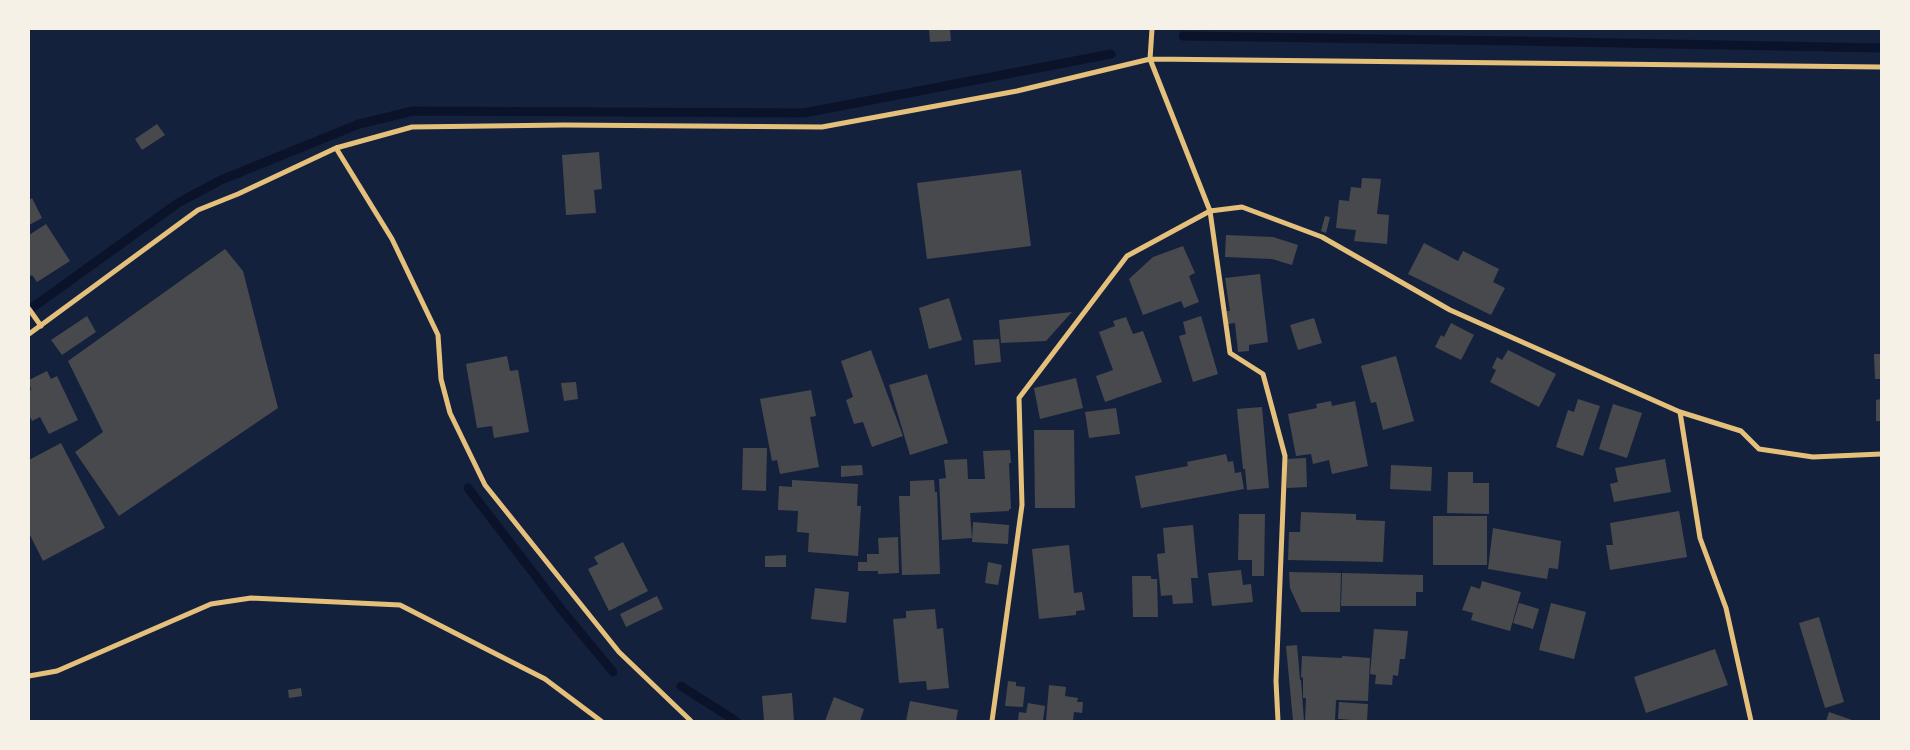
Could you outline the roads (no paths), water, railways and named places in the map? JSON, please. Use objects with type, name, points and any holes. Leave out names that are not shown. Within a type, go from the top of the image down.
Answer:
[{"type":"street","points":[[1152,29],[1150,59],[1210,212],[1230,353],[1263,374],[1284,456],[1276,681],[1278,721]]},
{"type":"street","points":[[29,334],[198,210],[238,194],[336,148],[412,127],[564,125],[822,126],[1017,91],[1150,59],[1881,67]]},
{"type":"street","points":[[336,148],[392,239],[438,335],[441,379],[450,413],[485,486],[619,652],[691,721]]},
{"type":"street","points":[[992,721],[1022,505],[1019,398],[1127,256],[1210,212],[1242,207],[1322,237],[1450,310],[1680,412],[1741,431],[1759,450],[1813,457],[1881,454]]},
{"type":"street","points":[[29,309],[41,326]]},
{"type":"street","points":[[1680,412],[1700,538],[1726,608],[1751,721]]},
{"type":"street","points":[[29,676],[57,671],[211,604],[251,598],[400,606],[545,679],[601,721]]},
{"type":"waterway","points":[[1183,36],[1881,48]]},
{"type":"waterway","points":[[29,310],[178,203],[221,180],[359,124],[413,111],[804,113],[1111,54]]},
{"type":"waterway","points":[[468,488],[561,609],[613,672]]},
{"type":"waterway","points":[[681,686],[736,721]]}]
